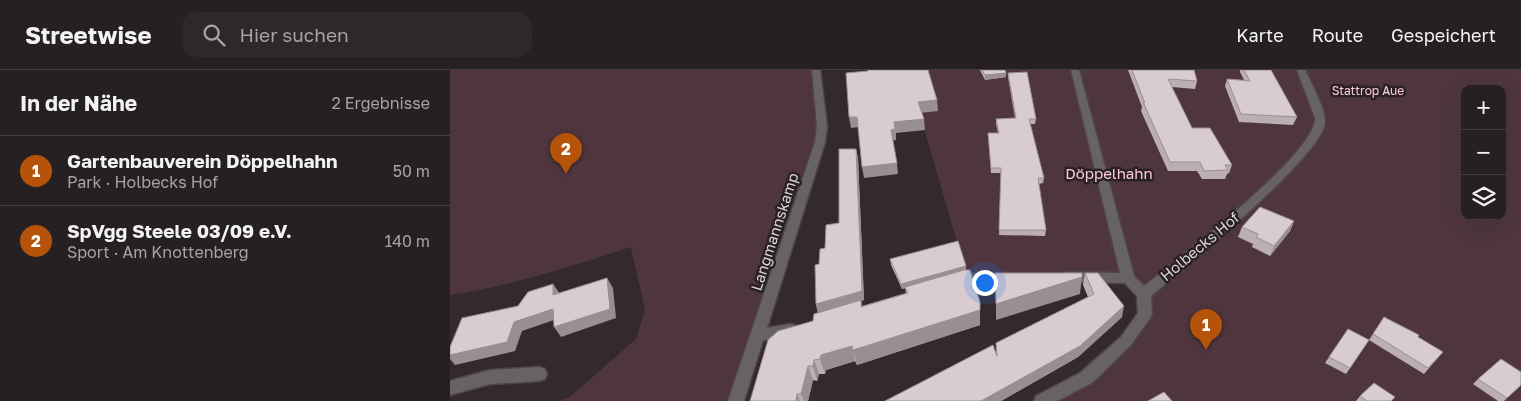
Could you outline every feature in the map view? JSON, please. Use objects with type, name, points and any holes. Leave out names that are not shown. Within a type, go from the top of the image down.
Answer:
[{"type":"street","name":"Langmannskamp","points":[[736,401],[820,142],[822,126],[816,70]]},
{"type":"street","points":[[1042,401],[1086,378],[1126,341],[1145,314],[1144,294],[1128,278],[1075,70]]},
{"type":"street","name":"Holbecks Hof","points":[[1144,294],[1264,192],[1313,139],[1320,125],[1319,117],[1301,70]]},
{"type":"street","points":[[945,284],[964,278],[1027,277]]},
{"type":"street","points":[[1054,277],[1128,278]]},
{"type":"street","points":[[759,334],[779,333],[807,325]]},
{"type":"street","points":[[450,388],[490,377],[539,374]]},
{"type":"green space","points":[[450,70],[814,70],[823,127],[731,401],[560,401],[571,396],[636,339],[645,310],[631,247],[519,281],[450,295]]},
{"type":"green space","points":[[907,70],[1521,70],[1521,401],[1043,401],[1086,378],[1146,315],[1145,295],[1266,192],[1319,125],[1264,192],[1144,294],[1128,278],[967,276]]},
{"type":"building","points":[[868,70],[928,70],[937,100],[918,102],[924,119],[894,122],[895,129],[891,130],[897,163],[862,167],[857,117],[849,117],[846,73]]},
{"type":"building","points":[[982,70],[1005,70],[1006,73],[985,75]]},
{"type":"building","points":[[1132,70],[1194,70],[1197,81],[1168,79],[1192,128],[1210,128],[1232,165],[1225,165],[1228,170],[1204,171],[1200,162],[1170,162],[1143,102],[1145,103]]},
{"type":"building","points":[[1244,70],[1271,70],[1297,117],[1241,114],[1227,79],[1250,81]]},
{"type":"building","points":[[1027,72],[1036,119],[1029,119],[1044,178],[1038,178],[1046,230],[999,230],[1001,168],[991,168],[988,133],[999,133],[996,119],[1016,118],[1008,73]]},
{"type":"building","points":[[839,149],[856,149],[862,291],[816,304],[815,265],[819,264],[820,249],[825,248],[826,225],[839,223]]},
{"type":"building","points":[[1260,207],[1294,221],[1274,246],[1256,237],[1258,234],[1242,227]]},
{"type":"building","points":[[958,241],[966,266],[901,284],[890,259]]},
{"type":"building","points":[[964,270],[970,270],[980,302],[980,310],[853,350],[852,346],[821,355],[820,359],[814,360],[813,366],[808,366],[801,394],[797,394],[796,401],[750,401],[768,340],[778,331],[813,321],[814,314],[861,300],[861,307],[908,293],[905,287]]},
{"type":"building","points":[[995,273],[1082,273],[1082,277],[996,304]]},
{"type":"building","points":[[1085,273],[1098,273],[1124,306],[1080,346],[981,401],[885,401],[993,345],[997,356],[996,343],[1094,294]]},
{"type":"building","points":[[607,278],[610,309],[554,327],[553,309],[514,322],[507,342],[450,355],[450,347],[462,318],[518,306],[528,292],[553,284],[553,295]]},
{"type":"building","points":[[1384,317],[1419,335],[1418,337],[1443,352],[1428,368],[1373,334]]},
{"type":"building","points":[[1348,329],[1369,340],[1350,368],[1329,357]]},
{"type":"building","points":[[1501,359],[1521,372],[1521,385],[1507,398],[1478,379]]},
{"type":"building","points":[[1374,383],[1395,397],[1391,401],[1367,401],[1360,396]]},
{"type":"building","points":[[1164,392],[1172,401],[1148,401]]},
{"type":"place","name":"SpVgg Steele 03/09 e.V.","points":[[566,174]]},
{"type":"place","name":"Gartenbauverein Döppelhahn","points":[[1206,350]]},
{"type":"park label","name":"Stattrop Aue","points":[[1368,91]]},
{"type":"park label","name":"Döppelhahn","points":[[1109,174]]}]
